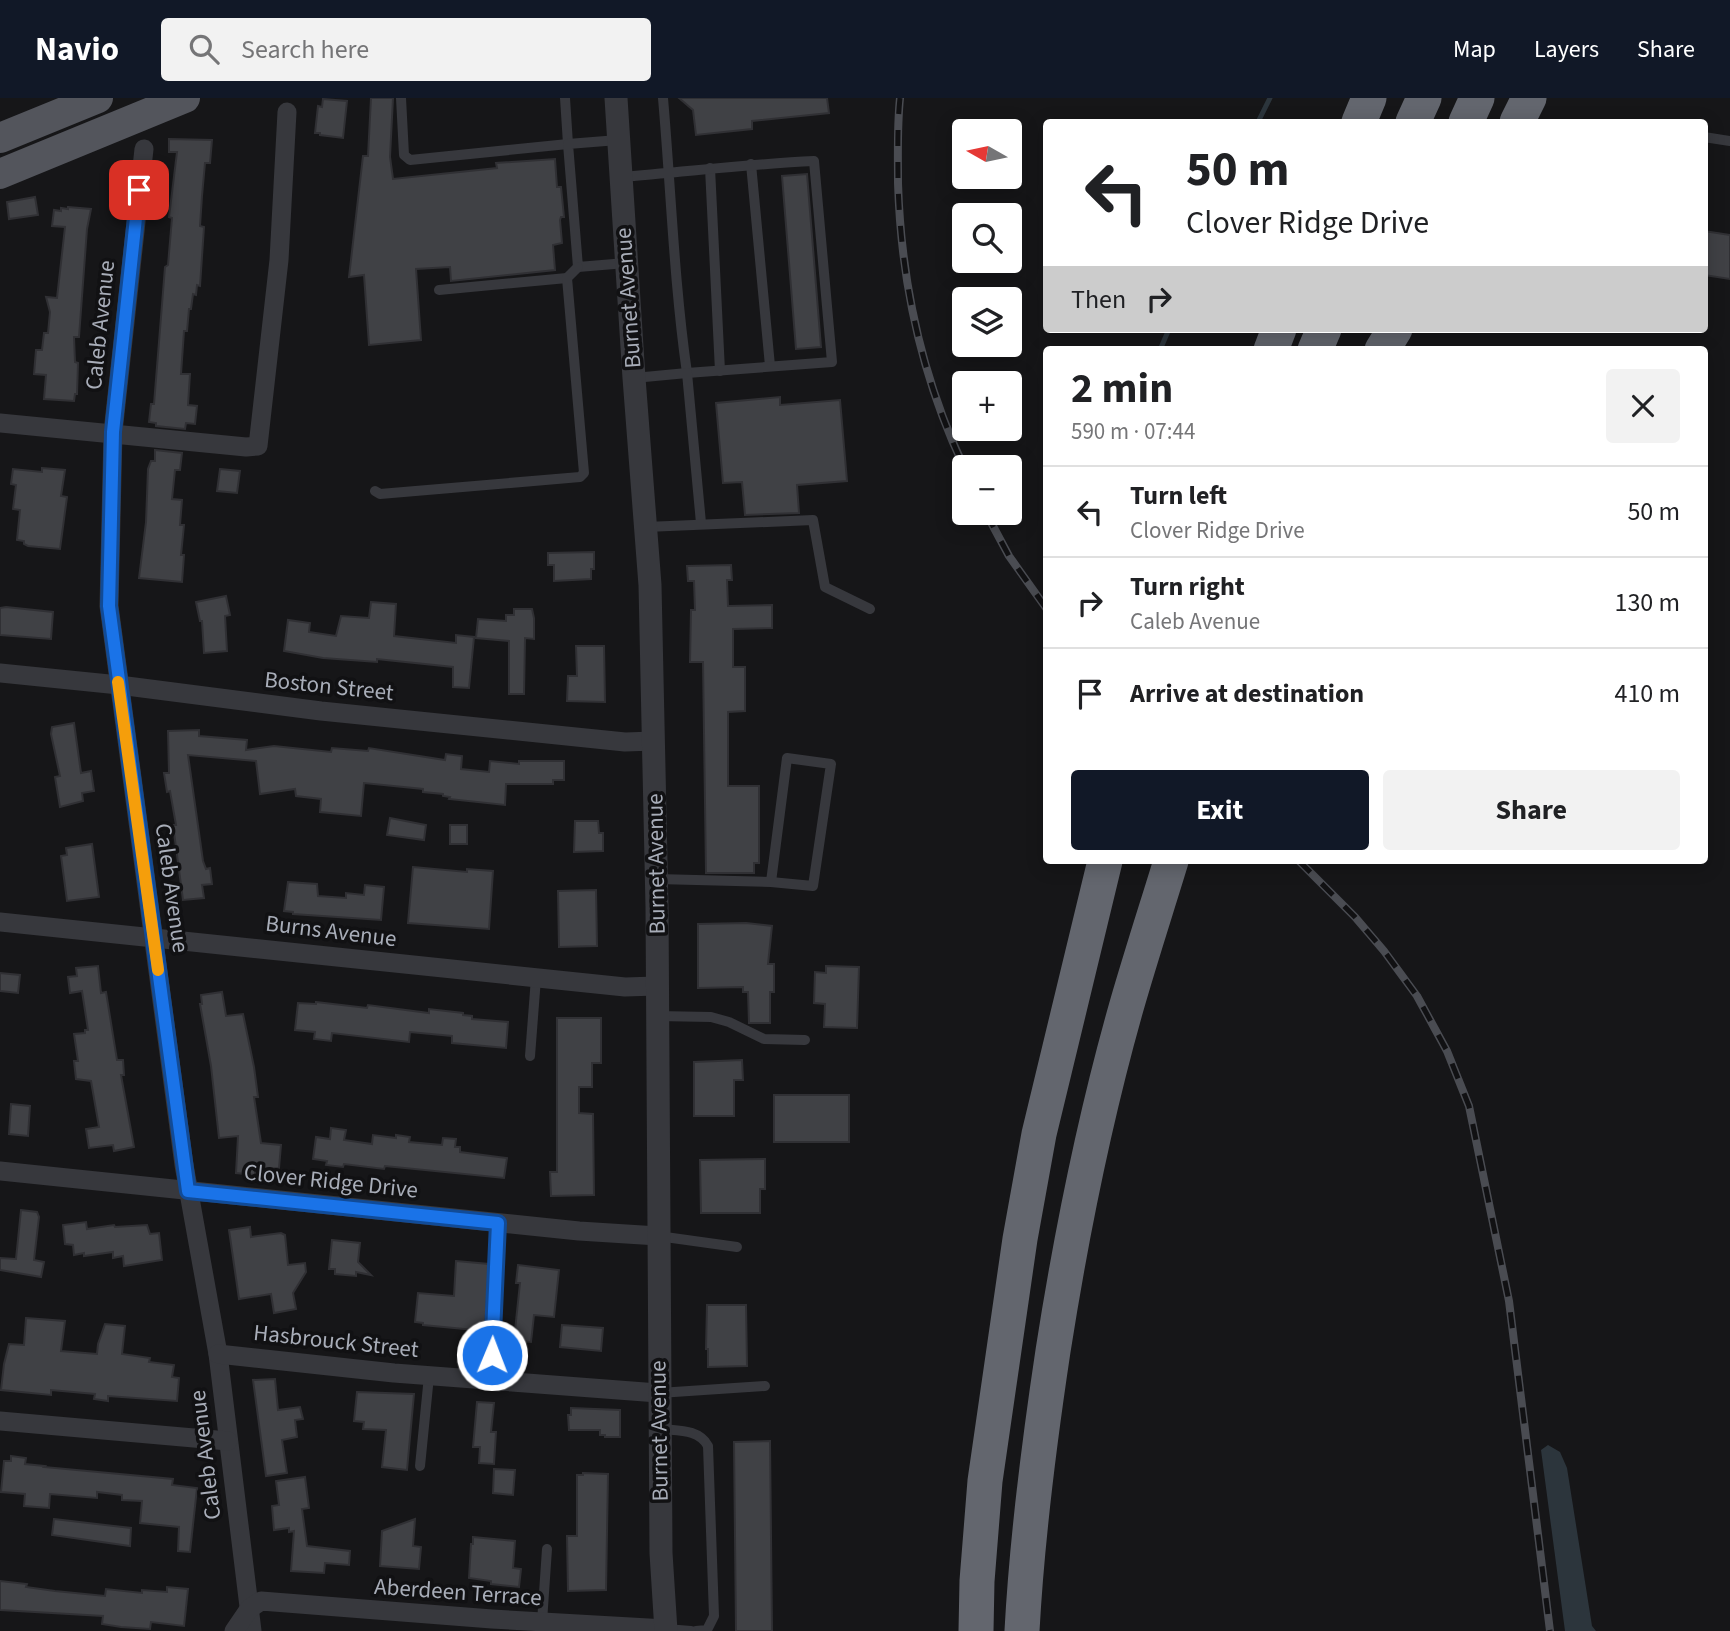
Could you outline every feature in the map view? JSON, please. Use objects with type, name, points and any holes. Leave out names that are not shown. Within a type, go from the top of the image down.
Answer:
[{"type":"highway","points":[[1350,119],[1354,98]]},
{"type":"highway","points":[[1360,119],[1369,98]]},
{"type":"highway","points":[[1414,119],[1423,98]]},
{"type":"highway","points":[[1467,119],[1477,98]]},
{"type":"highway","points":[[1518,119],[1529,98]]},
{"type":"highway","points":[[976,1631],[985,1480],[1020,1239],[1039,1134],[1104,864]]},
{"type":"highway","points":[[1084,946],[1113,864]]},
{"type":"highway","points":[[1021,1631],[1040,1437],[1063,1289],[1091,1149],[1125,1010],[1170,864]]},
{"type":"main road","points":[[0,174],[98,98]]},
{"type":"main road","points":[[0,138],[186,98]]},
{"type":"street","name":"Burnet Avenue","points":[[616,98],[650,585],[657,879],[659,1429],[661,1553],[666,1630]]},
{"type":"street","points":[[0,423],[258,446],[279,260],[287,112]]},
{"type":"street","name":"Caleb Avenue","points":[[144,149],[113,432],[109,606],[165,1036],[188,1191],[218,1354],[252,1631]]},
{"type":"street","name":"Boston Street","points":[[0,673],[321,711],[625,742],[654,741]]},
{"type":"street","name":"Burns Avenue","points":[[0,922],[625,987],[656,986]]},
{"type":"street","name":"Clover Ridge Drive","points":[[0,1171],[498,1223],[658,1236]]},
{"type":"street","name":"Hasbrouck Street","points":[[218,1354],[429,1376],[659,1393]]},
{"type":"street","points":[[0,1422],[228,1441]]},
{"type":"street","name":"Aberdeen Terrace","points":[[249,1609],[261,1601],[666,1630]]},
{"type":"street","points":[[234,1631],[249,1609]]},
{"type":"lane","points":[[401,98],[404,155],[410,160],[618,140]]},
{"type":"lane","points":[[565,98],[578,267]]},
{"type":"lane","points":[[663,98],[701,523]]},
{"type":"lane","points":[[1708,138],[1730,141]]},
{"type":"lane","points":[[620,177],[751,164],[814,161],[832,362],[634,378]]},
{"type":"lane","points":[[751,164],[770,366]]},
{"type":"lane","points":[[710,168],[720,371]]},
{"type":"lane","points":[[439,290],[567,278],[578,267],[626,263]]},
{"type":"lane","points":[[375,491],[380,494],[580,477],[584,473],[567,278]]},
{"type":"lane","points":[[645,527],[813,520],[825,587],[870,609]]},
{"type":"lane","points":[[657,879],[771,882],[813,886],[831,764],[788,758],[771,882]]},
{"type":"lane","points":[[530,1056],[536,978]]},
{"type":"lane","points":[[656,1016],[710,1017],[729,1022],[764,1038],[805,1040]]},
{"type":"lane","points":[[492,1381],[498,1223]]},
{"type":"lane","points":[[658,1236],[737,1247]]},
{"type":"lane","points":[[420,1466],[429,1376]]},
{"type":"lane","points":[[659,1393],[765,1386]]},
{"type":"lane","points":[[659,1429],[695,1433],[704,1438],[708,1446],[714,1616],[707,1630],[666,1630]]},
{"type":"lane","points":[[542,1622],[547,1549]]},
{"type":"shaded area","points":[[1548,1445],[1560,1452],[1567,1468],[1592,1626],[1596,1631],[1565,1631],[1541,1450]]},
{"type":"building","points":[[371,98],[393,98],[390,157],[393,179],[497,168],[496,163],[555,159],[557,187],[561,187],[564,217],[560,220],[562,243],[553,245],[555,270],[451,281],[450,267],[416,269],[421,340],[369,345],[364,275],[349,277],[363,156],[368,156]]},
{"type":"building","points":[[679,98],[827,98],[829,113],[752,121],[752,129],[696,135],[693,110]]},
{"type":"building","points":[[323,99],[347,101],[343,138],[315,133],[318,106],[322,107]]},
{"type":"building","points":[[169,139],[212,140],[210,163],[205,163],[202,196],[200,226],[204,227],[200,286],[197,285],[196,295],[193,294],[187,331],[184,331],[181,374],[190,374],[188,405],[197,406],[195,424],[186,423],[185,429],[156,426],[156,423],[149,422],[151,404],[154,404],[177,152],[169,152]]},
{"type":"building","points":[[807,174],[821,347],[796,349],[782,176]]},
{"type":"building","points":[[35,197],[38,215],[9,219],[7,202]]},
{"type":"building","points":[[61,208],[91,209],[87,229],[79,337],[74,337],[75,362],[78,363],[77,394],[74,401],[44,399],[46,375],[34,374],[36,350],[42,350],[44,333],[48,333],[50,312],[46,297],[57,298],[65,227],[52,226],[54,210],[61,211]]},
{"type":"building","points":[[1708,232],[1730,235],[1730,279],[1708,276]]},
{"type":"building","points":[[780,397],[780,405],[840,400],[847,481],[797,485],[799,513],[745,515],[742,482],[723,483],[716,403]]},
{"type":"building","points":[[155,450],[182,453],[180,470],[175,470],[172,499],[182,500],[182,582],[139,578],[146,522],[148,469],[151,461],[155,461]]},
{"type":"building","points":[[42,468],[65,470],[61,496],[67,497],[60,549],[28,546],[24,541],[17,540],[20,510],[13,509],[16,485],[11,484],[13,469],[42,472]]},
{"type":"building","points":[[220,469],[240,471],[237,493],[217,491]]},
{"type":"building","points":[[594,552],[591,579],[554,581],[554,565],[548,565],[548,553]]},
{"type":"building","points":[[731,565],[732,580],[727,580],[728,606],[772,605],[772,628],[733,629],[733,667],[745,667],[745,711],[728,712],[728,786],[759,786],[759,863],[754,863],[754,873],[706,873],[703,662],[690,662],[691,610],[695,610],[694,581],[688,581],[687,566]]},
{"type":"building","points":[[226,596],[230,615],[225,616],[227,651],[204,653],[202,621],[196,602]]},
{"type":"building","points":[[371,602],[396,604],[394,636],[456,643],[456,635],[474,637],[469,688],[453,687],[453,667],[377,659],[377,662],[323,658],[284,651],[288,620],[310,623],[309,632],[336,636],[341,616],[369,618]]},
{"type":"building","points":[[0,608],[53,612],[51,639],[0,635]]},
{"type":"building","points":[[514,609],[532,609],[534,618],[534,639],[525,638],[524,694],[509,694],[509,641],[476,638],[478,619],[506,621],[506,615],[514,615]]},
{"type":"building","points":[[576,646],[604,646],[605,702],[567,701],[568,676],[577,676]]},
{"type":"building","points":[[74,723],[81,773],[91,771],[94,791],[82,793],[83,801],[60,807],[55,777],[60,776],[51,734],[52,727]]},
{"type":"building","points":[[199,730],[199,736],[247,740],[246,750],[274,746],[331,752],[332,748],[368,751],[369,748],[445,760],[446,754],[462,756],[461,769],[489,772],[490,761],[519,764],[519,761],[564,761],[564,780],[553,780],[553,784],[506,784],[505,805],[449,799],[450,797],[443,794],[423,792],[423,789],[364,783],[361,816],[320,812],[321,799],[296,796],[295,789],[260,794],[256,761],[188,755],[203,861],[206,869],[210,868],[212,884],[202,885],[204,898],[183,900],[173,825],[176,825],[164,773],[169,773],[168,731]]},
{"type":"building","points":[[390,818],[426,825],[424,840],[387,835]]},
{"type":"building","points":[[575,821],[598,821],[599,833],[603,833],[603,851],[574,852]]},
{"type":"building","points":[[450,825],[467,825],[467,844],[450,844]]},
{"type":"building","points":[[92,844],[99,897],[67,901],[61,856],[67,855],[66,848]]},
{"type":"building","points":[[413,867],[467,872],[467,869],[493,871],[489,929],[408,923]]},
{"type":"building","points":[[288,882],[317,884],[318,896],[346,898],[346,893],[364,895],[365,885],[384,887],[381,920],[293,914],[284,911]]},
{"type":"building","points":[[596,890],[597,946],[559,947],[558,891]]},
{"type":"building","points":[[746,923],[772,926],[768,964],[774,964],[774,992],[770,992],[770,1023],[749,1023],[748,992],[743,992],[743,987],[698,988],[698,924]]},
{"type":"building","points":[[98,966],[101,993],[106,992],[117,1060],[123,1060],[124,1075],[121,1075],[134,1147],[114,1151],[113,1145],[89,1148],[86,1129],[99,1127],[91,1081],[76,1079],[74,1061],[78,1061],[74,1034],[88,1030],[82,991],[70,993],[68,977],[77,976],[76,968]]},
{"type":"building","points":[[826,966],[859,967],[857,1028],[824,1027],[825,1004],[814,1003],[815,972],[826,973]]},
{"type":"building","points":[[0,973],[20,975],[18,993],[0,991]]},
{"type":"building","points":[[222,992],[226,1016],[243,1014],[254,1067],[258,1097],[254,1097],[261,1143],[281,1145],[279,1168],[255,1169],[255,1175],[236,1173],[238,1136],[219,1138],[211,1066],[200,1004],[201,995]]},
{"type":"building","points":[[316,1002],[429,1013],[429,1009],[463,1013],[472,1016],[472,1019],[508,1022],[506,1048],[452,1043],[452,1036],[410,1032],[409,1042],[332,1033],[331,1041],[314,1039],[315,1032],[295,1030],[298,1003]]},
{"type":"building","points":[[557,1018],[601,1018],[601,1063],[592,1063],[592,1087],[579,1087],[579,1113],[593,1114],[594,1195],[551,1196],[550,1172],[557,1172]]},
{"type":"building","points":[[742,1060],[743,1080],[734,1080],[734,1116],[694,1116],[694,1062]]},
{"type":"building","points":[[774,1095],[849,1095],[849,1142],[774,1142]]},
{"type":"building","points":[[11,1104],[30,1106],[28,1136],[9,1134]]},
{"type":"building","points":[[331,1128],[346,1130],[344,1140],[372,1144],[373,1135],[410,1137],[409,1142],[442,1145],[443,1138],[456,1139],[455,1147],[460,1147],[460,1152],[507,1158],[504,1178],[385,1166],[384,1169],[344,1164],[343,1167],[326,1165],[327,1161],[313,1159],[316,1137],[330,1139]]},
{"type":"building","points":[[765,1159],[765,1189],[760,1189],[760,1213],[701,1213],[700,1160]]},
{"type":"building","points":[[21,1210],[37,1212],[39,1217],[34,1260],[44,1262],[41,1277],[0,1270],[0,1258],[16,1259]]},
{"type":"building","points":[[86,1222],[87,1229],[114,1225],[147,1225],[150,1234],[159,1233],[162,1260],[124,1266],[123,1256],[113,1258],[113,1252],[74,1255],[73,1245],[65,1244],[63,1225]]},
{"type":"building","points":[[250,1227],[251,1237],[281,1233],[285,1235],[288,1265],[305,1263],[306,1272],[293,1293],[296,1309],[274,1313],[271,1294],[239,1299],[229,1230]]},
{"type":"building","points":[[332,1240],[360,1243],[358,1262],[371,1275],[356,1272],[356,1276],[335,1274],[335,1269],[329,1269]]},
{"type":"building","points":[[456,1261],[489,1264],[485,1331],[415,1322],[418,1293],[454,1296]]},
{"type":"building","points":[[518,1265],[559,1270],[554,1317],[534,1315],[531,1342],[514,1340],[520,1283],[516,1283]]},
{"type":"building","points":[[707,1305],[746,1305],[747,1366],[708,1367]]},
{"type":"building","points":[[26,1318],[65,1321],[61,1351],[97,1354],[105,1324],[125,1326],[122,1354],[150,1358],[149,1362],[174,1365],[172,1377],[179,1378],[177,1401],[108,1396],[108,1401],[94,1399],[95,1394],[51,1390],[51,1395],[1,1390],[9,1344],[24,1345]]},
{"type":"building","points":[[562,1325],[603,1328],[601,1351],[560,1347]]},
{"type":"building","points":[[275,1379],[278,1410],[300,1407],[303,1419],[295,1420],[297,1437],[282,1440],[287,1473],[266,1476],[253,1380]]},
{"type":"building","points":[[357,1392],[414,1394],[407,1470],[382,1467],[386,1430],[363,1429],[364,1422],[354,1421]]},
{"type":"building","points":[[477,1402],[494,1403],[491,1432],[496,1432],[494,1464],[479,1463],[480,1447],[473,1447]]},
{"type":"building","points":[[571,1408],[620,1410],[620,1437],[605,1437],[600,1435],[600,1430],[569,1430],[568,1415],[571,1415]]},
{"type":"building","points":[[770,1441],[772,1631],[736,1631],[734,1442]]},
{"type":"building","points":[[11,1456],[26,1458],[25,1464],[173,1479],[172,1485],[197,1488],[190,1552],[178,1551],[179,1527],[140,1523],[142,1501],[122,1500],[122,1495],[97,1492],[97,1498],[50,1494],[49,1508],[24,1506],[25,1494],[1,1492],[4,1461],[11,1461]]},
{"type":"building","points":[[494,1469],[515,1470],[513,1495],[493,1493]]},
{"type":"building","points":[[608,1474],[606,1590],[568,1591],[567,1536],[577,1536],[577,1475]]},
{"type":"building","points":[[305,1477],[309,1508],[302,1509],[307,1546],[350,1551],[349,1565],[325,1563],[324,1573],[291,1571],[294,1531],[289,1532],[289,1528],[274,1530],[272,1506],[279,1505],[276,1481]]},
{"type":"building","points":[[54,1519],[131,1528],[130,1546],[52,1535]]},
{"type":"building","points":[[415,1519],[413,1546],[421,1547],[419,1569],[380,1566],[382,1531]]},
{"type":"building","points":[[473,1537],[515,1541],[513,1568],[521,1569],[519,1587],[469,1578]]},
{"type":"building","points":[[0,1581],[27,1584],[26,1587],[105,1596],[106,1589],[142,1593],[142,1590],[167,1592],[167,1587],[188,1589],[184,1626],[151,1622],[150,1629],[121,1627],[102,1624],[103,1616],[0,1610]]},
{"type":"waterway","points":[[1260,119],[1270,98]]},
{"type":"waterway","points":[[1162,346],[1167,333]]},
{"type":"railway","points":[[900,98],[898,183],[909,293],[925,364],[959,455]]},
{"type":"railway","points":[[992,525],[1009,556],[1043,604]]},
{"type":"railway","points":[[1302,864],[1355,917],[1417,996],[1447,1051],[1469,1106],[1509,1301],[1550,1631]]},
{"type":"slow traffic","points":[[118,682],[158,970]]},
{"type":"route","points":[[139,190],[113,432],[109,606],[188,1191],[498,1223],[492,1355]]}]
